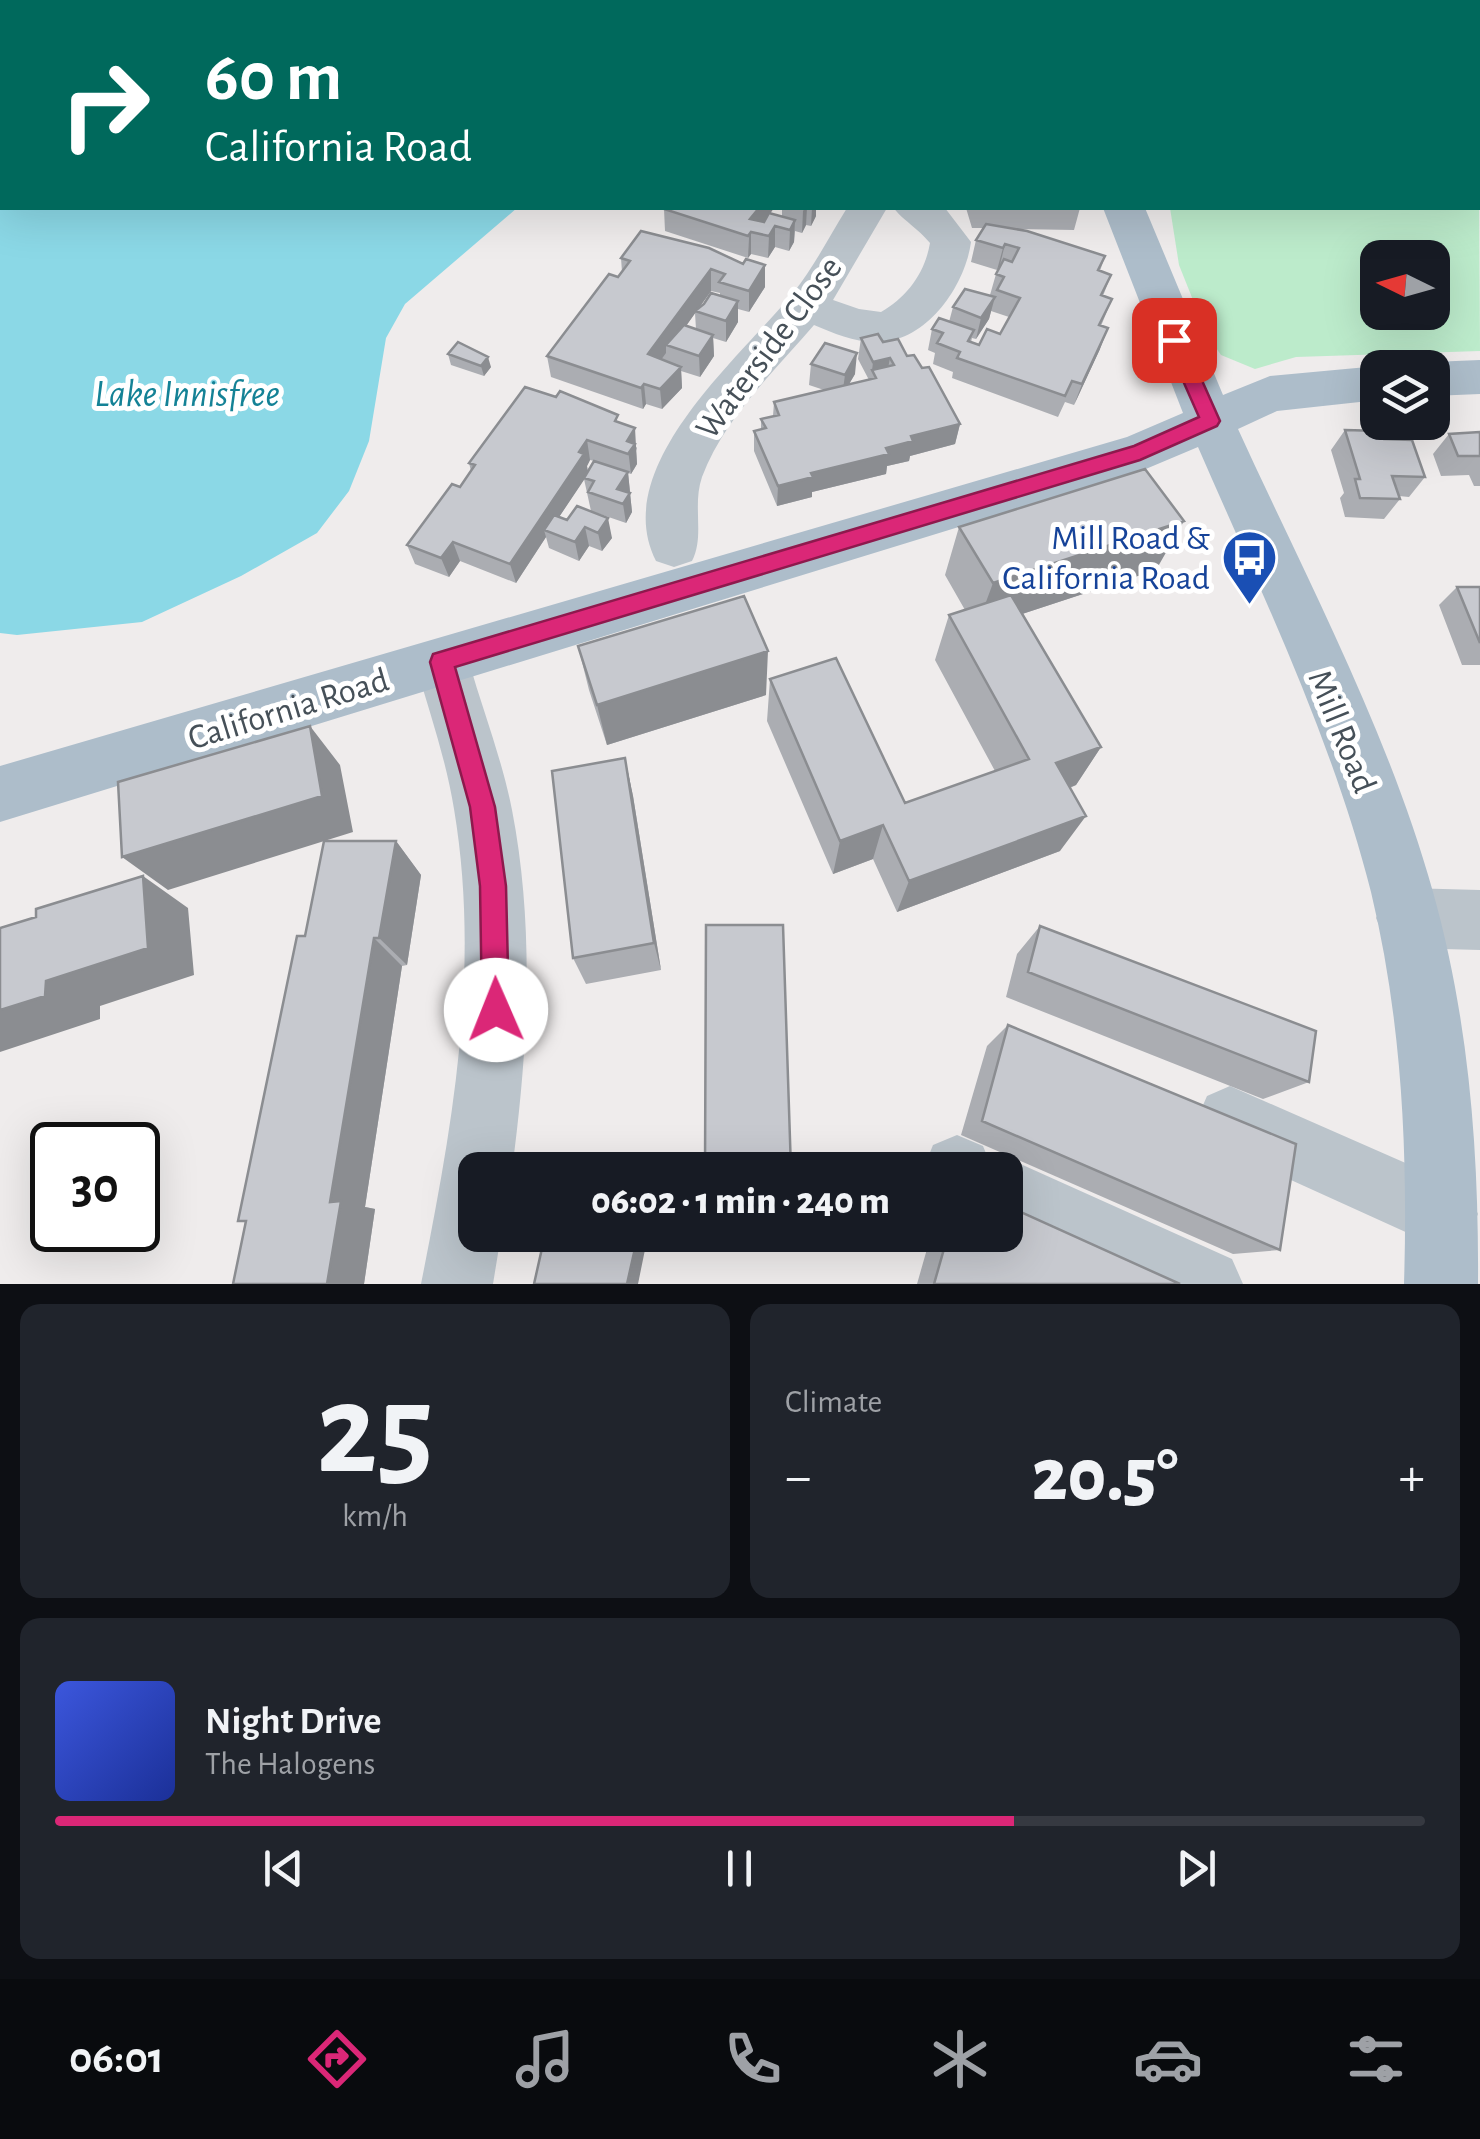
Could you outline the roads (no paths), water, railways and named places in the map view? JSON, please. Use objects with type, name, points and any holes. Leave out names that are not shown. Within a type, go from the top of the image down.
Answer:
[{"type":"main road","name":"Mill Road","points":[[1125,210],[1151,285],[1340,719],[1386,838],[1422,978],[1434,1064],[1443,1214],[1441,1284]]},
{"type":"main road","points":[[1450,378],[1480,377]]},
{"type":"main road","name":"California Road","points":[[0,794],[1140,452],[1270,394],[1360,385]]},
{"type":"street","name":"Waterside Close","points":[[674,548],[668,528],[674,492],[696,442],[714,412],[806,306],[866,210]]},
{"type":"street","points":[[806,306],[881,328],[898,322],[926,298],[950,261],[951,242],[929,214],[919,210]]},
{"type":"street","points":[[442,662],[482,807],[493,886],[496,1010],[481,1152]]},
{"type":"street","points":[[1406,918],[1480,920]]},
{"type":"street","points":[[1172,1095],[1356,1172],[1443,1214]]},
{"type":"street","points":[[1023,1199],[1207,1284]]},
{"type":"street","points":[[457,1284],[463,1252]]},
{"type":"water","name":"Lake Innisfree","points":[[0,210],[515,210],[405,304],[386,338],[369,441],[349,491],[317,533],[241,576],[142,622],[17,635],[0,633]]},
{"type":"place","name":"Mill Road & California Road","points":[[1249,606]]}]
